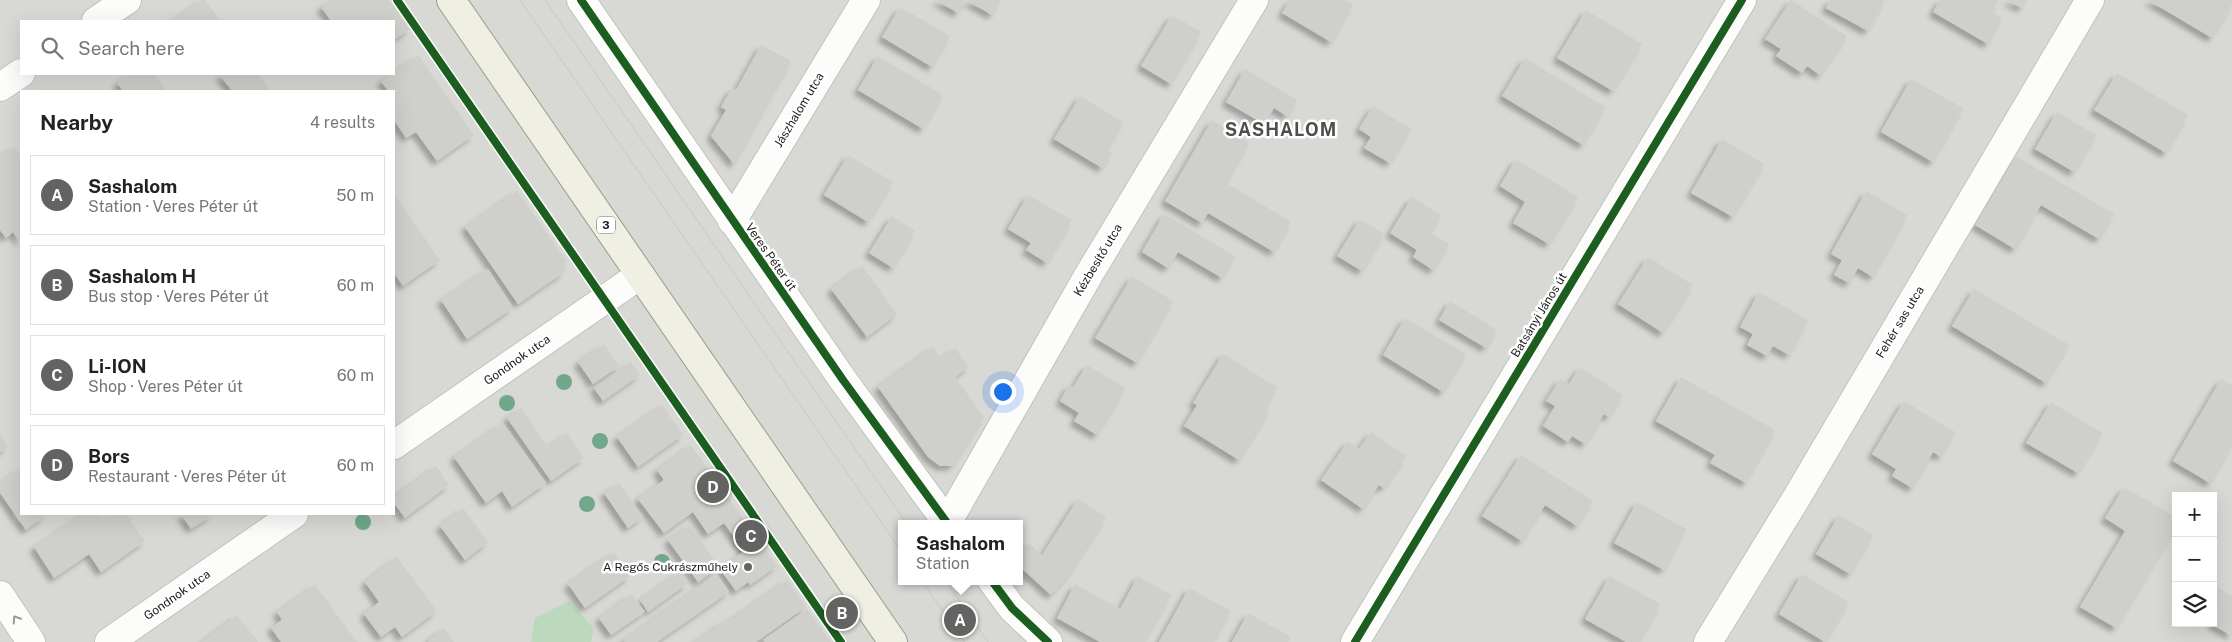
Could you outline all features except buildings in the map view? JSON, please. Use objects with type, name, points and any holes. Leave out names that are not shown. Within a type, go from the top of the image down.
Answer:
[{"type":"main road","name":"3","points":[[451,0],[894,642]]},
{"type":"street","points":[[97,20],[127,0]]},
{"type":"street","name":"Veres Péter út","points":[[581,0],[843,380],[945,520]]},
{"type":"street","name":"Jászhalom utca","points":[[732,221],[866,0]]},
{"type":"street","name":"Kézbesítő utca","points":[[949,520],[1088,276],[1254,0]]},
{"type":"street","name":"Batsányi János út","points":[[1355,642],[1742,0]]},
{"type":"street","name":"Fehér sas utca","points":[[1708,642],[1797,497],[2090,0]]},
{"type":"street","points":[[0,87],[20,74]]},
{"type":"street","name":"Gondnok utca","points":[[395,444],[640,275]]},
{"type":"street","name":"Gondnok utca","points":[[109,642],[293,515]]},
{"type":"street","points":[[995,585],[1012,608],[1048,642]]},
{"type":"street","points":[[0,595],[31,642]]},
{"type":"shaded area","points":[[0,0],[2232,0],[2232,642],[0,642]]},
{"type":"green space","points":[[569,601],[594,629],[591,642],[531,642],[535,618]]},
{"type":"tram line","points":[[520,0],[898,547]]},
{"type":"tram line","points":[[545,0],[904,520]]},
{"type":"tram line","points":[[925,585],[964,642]]},
{"type":"tram line","points":[[949,585],[988,642]]},
{"type":"cycle path","points":[[397,0],[841,642]]},
{"type":"cycle path","points":[[581,0],[843,380],[945,520]]},
{"type":"cycle path","points":[[1355,642],[1742,0]]},
{"type":"cycle path","points":[[995,585],[1012,608],[1048,642]]},
{"type":"place","name":"Bors","points":[[713,487]]},
{"type":"place","name":"Li-ION","points":[[751,536]]},
{"type":"place","name":"A Regős Cukrászműhely","points":[[748,567]]},
{"type":"place","name":"Sashalom H","points":[[842,613]]},
{"type":"place","name":"Sashalom","points":[[960,620]]},
{"type":"district","name":"SASHALOM","points":[[1281,129]]}]
